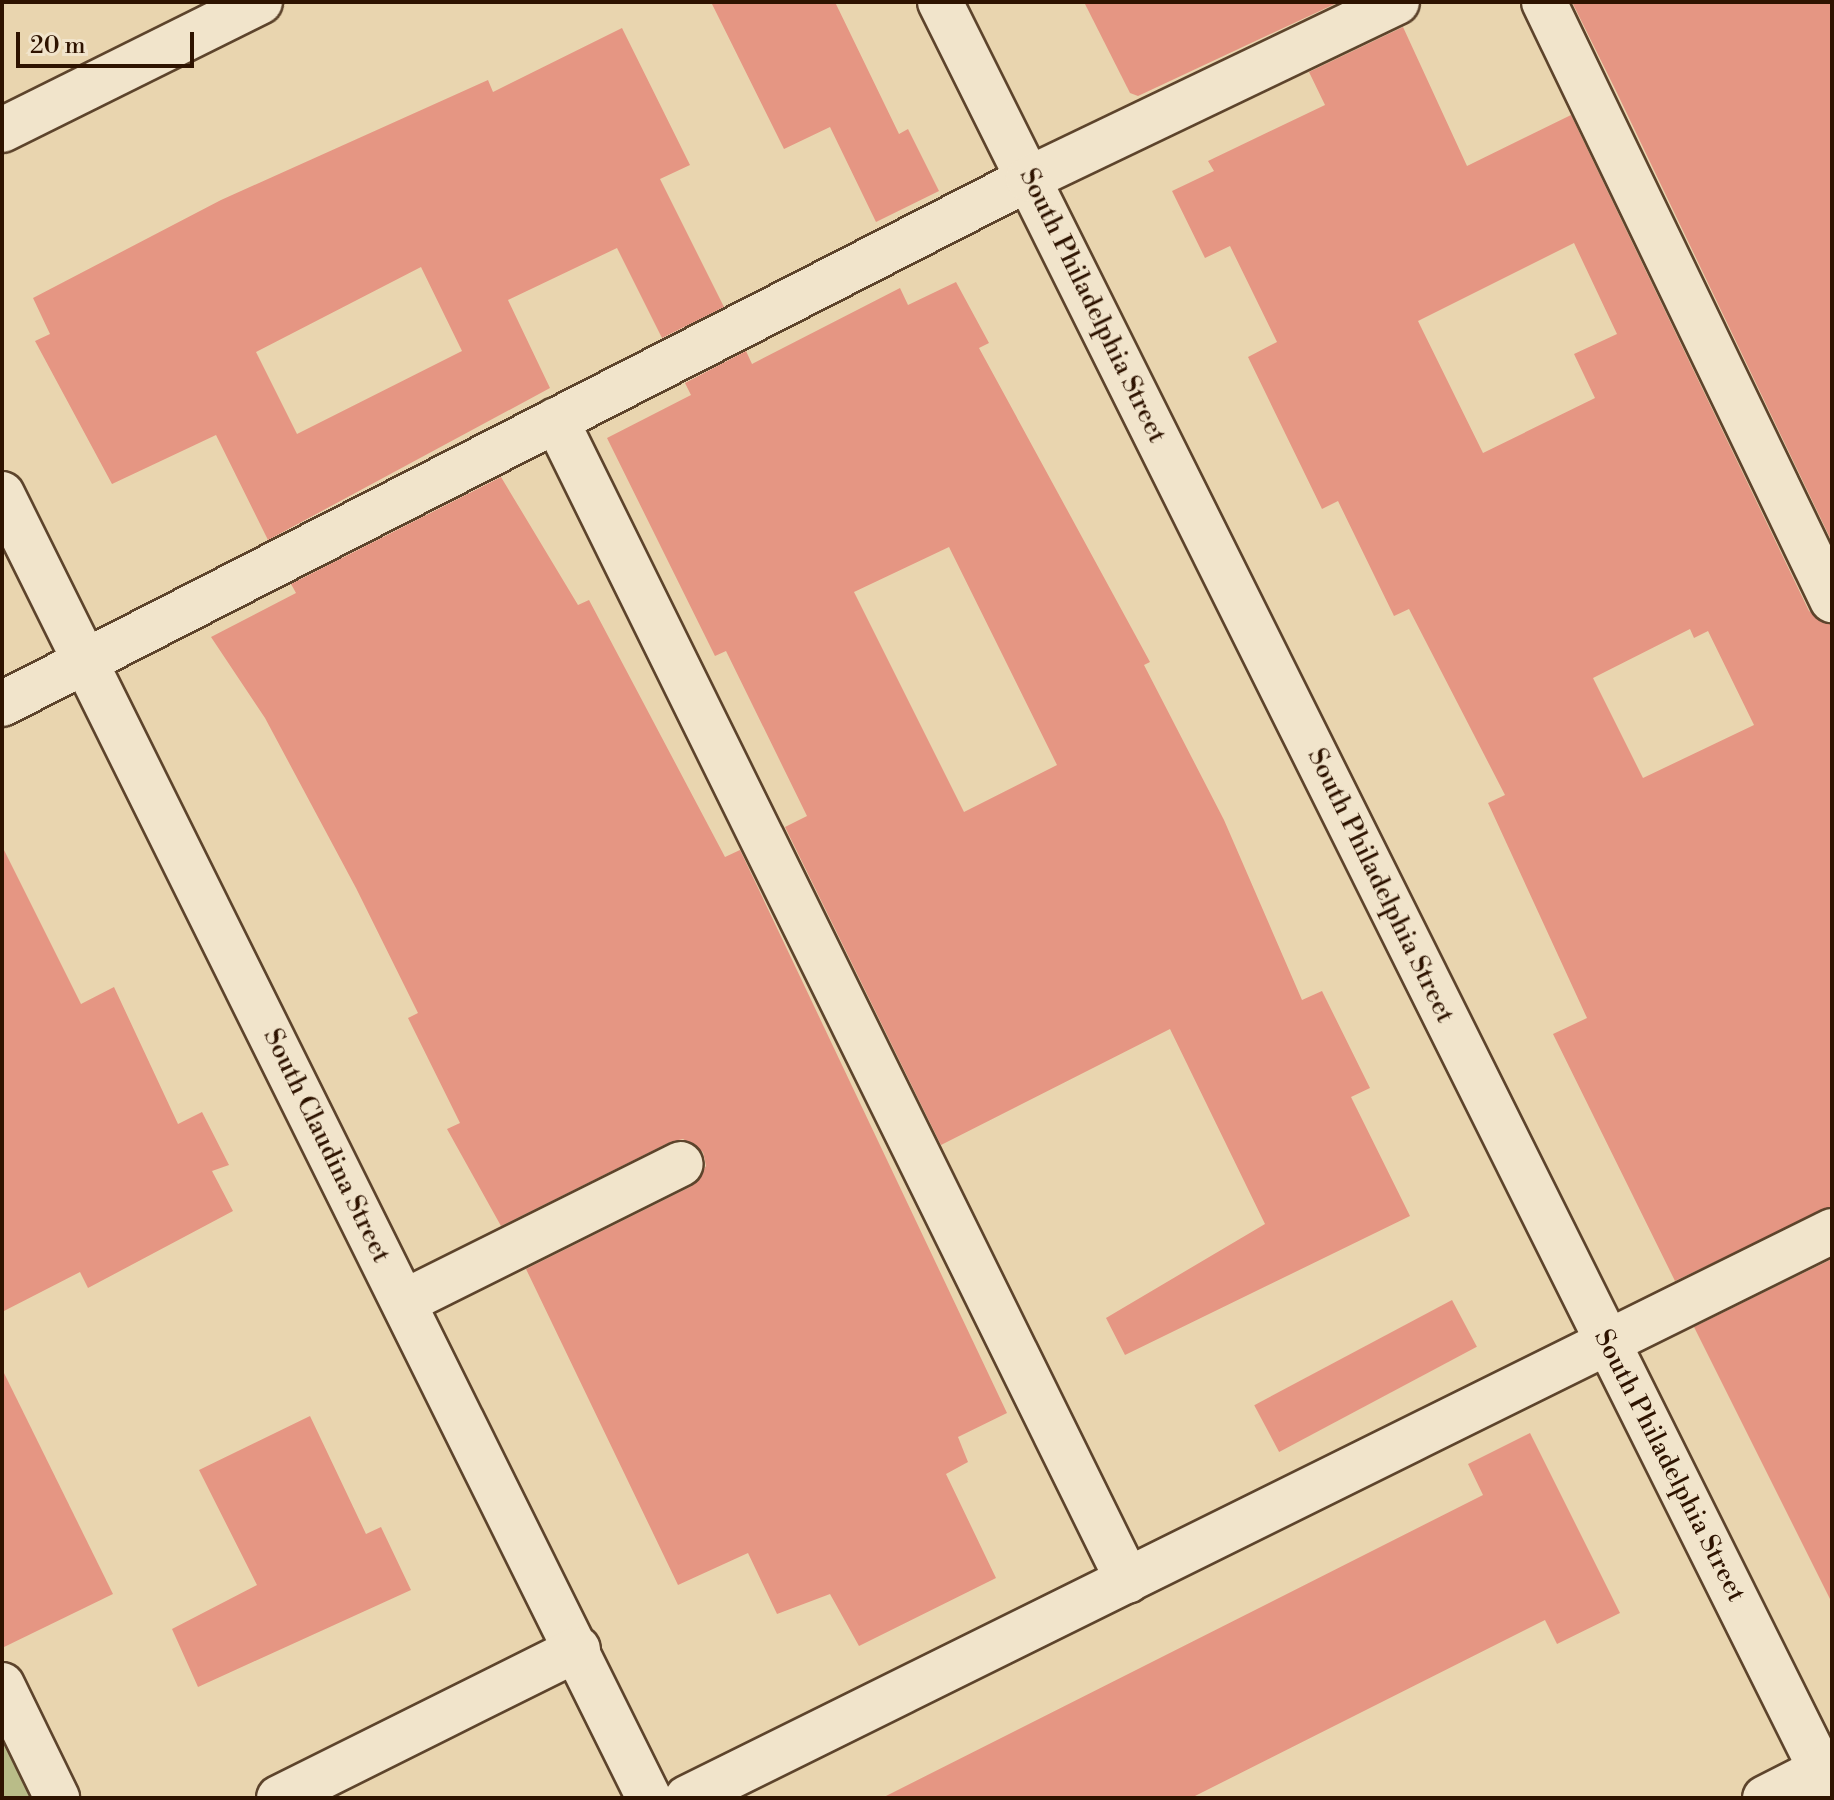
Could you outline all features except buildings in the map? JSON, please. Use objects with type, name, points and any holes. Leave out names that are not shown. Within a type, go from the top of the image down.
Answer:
[{"type":"street","points":[[2,130],[260,2]]},
{"type":"street","name":"South Philadelphia Street","points":[[940,2],[1822,1777]]},
{"type":"street","points":[[2,704],[1028,179],[1397,2]]},
{"type":"street","points":[[1544,2],[1832,600]]},
{"type":"street","points":[[556,420],[1128,1581]]},
{"type":"street","name":"South Claudina Street","points":[[2,494],[578,1649],[649,1798]]},
{"type":"street","points":[[404,1302],[681,1164]]},
{"type":"street","points":[[687,1798],[1832,1231]]},
{"type":"street","points":[[279,1798],[578,1649]]},
{"type":"street","points":[[2,1685],[57,1798]]},
{"type":"street","points":[[1765,1798],[1822,1777]]},
{"type":"green space","points":[[2,1715],[40,1798],[2,1798]]}]
